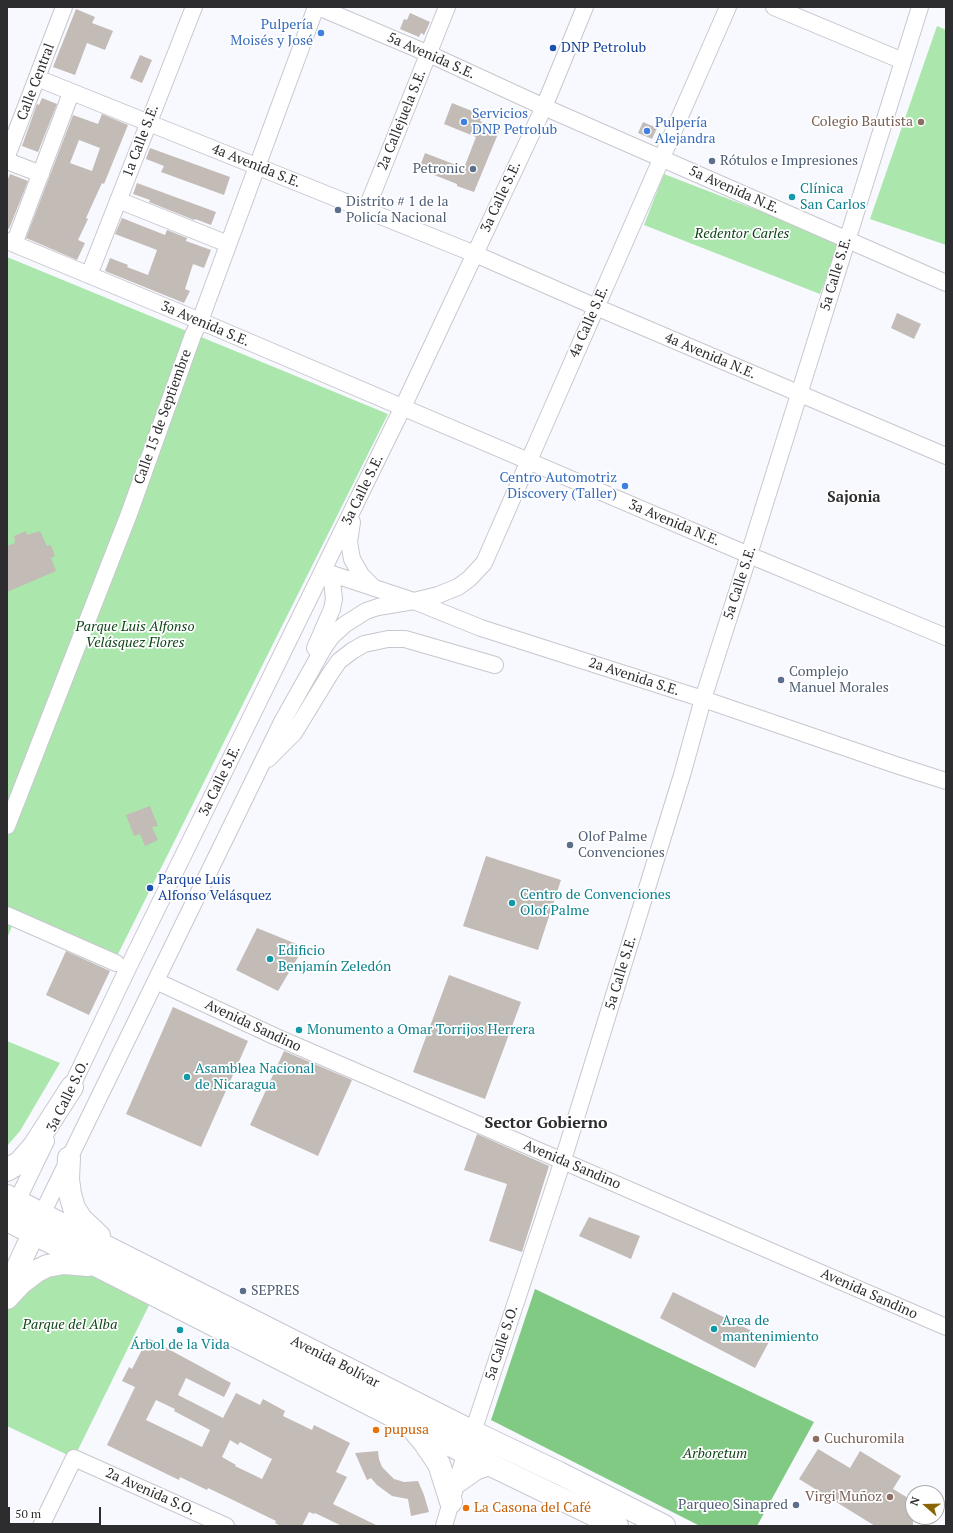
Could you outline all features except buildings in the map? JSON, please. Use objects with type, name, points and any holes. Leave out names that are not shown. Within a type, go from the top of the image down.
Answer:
[{"type":"highway","points":[[7,1170],[20,1162],[34,1146],[72,1087]]},
{"type":"highway","points":[[69,1158],[68,1179],[70,1194],[74,1208],[81,1220],[99,1236],[161,1274]]},
{"type":"highway","name":"3a Calle S.O.","points":[[7,1221],[12,1198]]},
{"type":"highway","name":"Avenida Bolívar","points":[[12,1198],[38,1224],[101,1268],[466,1453],[616,1526]]},
{"type":"highway","name":"Avenida Bolívar","points":[[7,1221],[38,1224],[161,1274],[473,1432],[664,1526]]},
{"type":"highway","points":[[7,1292],[38,1224]]},
{"type":"highway","points":[[7,1298],[21,1283],[46,1266],[73,1263],[101,1268]]},
{"type":"highway","points":[[405,1422],[419,1435],[439,1464],[451,1502]]},
{"type":"highway","points":[[458,1481],[475,1469],[489,1464]]},
{"type":"street","name":"Calle Central","points":[[7,156],[64,7]]},
{"type":"street","name":"1a Calle S.E.","points":[[88,275],[194,7]]},
{"type":"street","name":"5a Avenida S.E.","points":[[317,7],[429,54],[544,107]]},
{"type":"street","name":"Calle 15 de Septiembre","points":[[7,826],[129,514],[193,334],[200,321],[317,7]]},
{"type":"street","name":"2a Callejuela S.E.","points":[[366,210],[447,7]]},
{"type":"street","name":"3a Calle S.E.","points":[[122,965],[323,571],[403,407],[544,107],[585,7]]},
{"type":"street","name":"4a Calle S.E.","points":[[414,602],[458,587],[469,579],[484,563],[728,7]]},
{"type":"street","points":[[774,7],[903,61]]},
{"type":"street","name":"5a Calle S.E.","points":[[563,1160],[682,775],[703,699],[920,7]]},
{"type":"street","name":"4a Avenida S.E.","points":[[37,78],[148,124],[475,254]]},
{"type":"street","points":[[11,242],[41,174],[71,92]]},
{"type":"street","name":"5a Avenida N.E.","points":[[544,107],[946,283]]},
{"type":"street","points":[[7,161],[41,174]]},
{"type":"street","points":[[118,200],[228,244]]},
{"type":"street","name":"3a Avenida S.E.","points":[[11,242],[403,407]]},
{"type":"street","name":"4a Avenida N.E.","points":[[475,254],[946,456]]},
{"type":"street","name":"3a Avenida N.E.","points":[[403,407],[749,555],[946,637]]},
{"type":"street","points":[[356,503],[350,537],[350,555],[353,563],[361,575],[373,588]]},
{"type":"street","points":[[282,722],[332,609],[335,593],[334,586],[330,577],[323,571]]},
{"type":"street","name":"2a Avenida S.E.","points":[[323,571],[414,602],[481,628],[703,699],[946,781]]},
{"type":"street","points":[[156,981],[282,722],[322,649],[332,636],[344,625],[366,611],[378,607],[414,602]]},
{"type":"street","points":[[259,768],[294,733],[339,661],[364,644],[388,639],[405,639],[495,665]]},
{"type":"street","points":[[7,915],[122,965]]},
{"type":"street","name":"3a Calle S.O.","points":[[12,1198],[72,1087],[122,965]]},
{"type":"street","name":"3a Calle S.O.","points":[[38,1224],[156,981]]},
{"type":"street","name":"Avenida Sandino","points":[[156,981],[274,1036],[946,1327]]},
{"type":"street","name":"5a Calle S.O.","points":[[444,1526],[466,1453],[563,1160]]},
{"type":"street","name":"2a Avenida S.O.","points":[[41,1526],[74,1458],[226,1526]]},
{"type":"green space","name":"Colegio Bautista","points":[[937,26],[946,30],[946,245],[870,219]]},
{"type":"green space","name":"Redentor Carles","points":[[664,174],[840,242],[820,294],[644,225]]},
{"type":"green space","name":"Parque Luis Alfonso Velásquez Flores","points":[[7,257],[388,414],[112,966],[13,924],[7,938]]},
{"type":"green space","points":[[7,1041],[60,1063],[20,1131],[7,1146]]},
{"type":"green space","name":"Parque del Alba","points":[[64,1263],[154,1295],[74,1458],[7,1426],[7,1298]]},
{"type":"green space","name":"Arboretum","points":[[535,1289],[814,1422],[757,1526],[700,1526],[491,1420]]},
{"type":"place","name":"Pulpería Moisés y José","points":[[321,33]]},
{"type":"place","name":"DNP Petrolub","points":[[553,48]]},
{"type":"place","name":"Servicios DNP Petrolub","points":[[464,122]]},
{"type":"place","name":"Colegio Bautista","points":[[921,122]]},
{"type":"place","name":"Pulpería Alejandra","points":[[647,131]]},
{"type":"place","name":"Rótulos e Impresiones","points":[[712,161]]},
{"type":"place","name":"Petronic","points":[[473,169]]},
{"type":"place","name":"Clínica San Carlos","points":[[792,197]]},
{"type":"place","name":"Distrito # 1 de la Policía Nacional","points":[[338,210]]},
{"type":"place","name":"Centro Automotriz Discovery (Taller)","points":[[625,486]]},
{"type":"place","name":"Complejo Manuel Morales","points":[[781,680]]},
{"type":"place","name":"Olof Palme Convenciones","points":[[570,845]]},
{"type":"place","name":"Parque Luis Alfonso Velásquez","points":[[150,888]]},
{"type":"place","name":"Centro de Convenciones Olof Palme","points":[[512,903]]},
{"type":"place","name":"Edificio Benjamín Zeledón","points":[[270,959]]},
{"type":"place","name":"Monumento a Omar Torrijos Herrera","points":[[299,1030]]},
{"type":"place","name":"Asamblea Nacional de Nicaragua","points":[[187,1077]]},
{"type":"place","name":"SEPRES","points":[[243,1291]]},
{"type":"place","name":"Area de mantenimiento","points":[[714,1329]]},
{"type":"place","name":"Árbol de la Vida","points":[[180,1330]]},
{"type":"place","name":"pupusa","points":[[376,1430]]},
{"type":"place","name":"Cuchuromila","points":[[816,1439]]},
{"type":"place","name":"Virgi Muñoz","points":[[890,1497]]},
{"type":"place","name":"Parqueo Sinapred","points":[[796,1505]]},
{"type":"place","name":"La Casona del Café","points":[[466,1508]]},
{"type":"district","name":"Sajonia","points":[[854,498]]},
{"type":"district","name":"Sector Gobierno","points":[[546,1123]]}]
